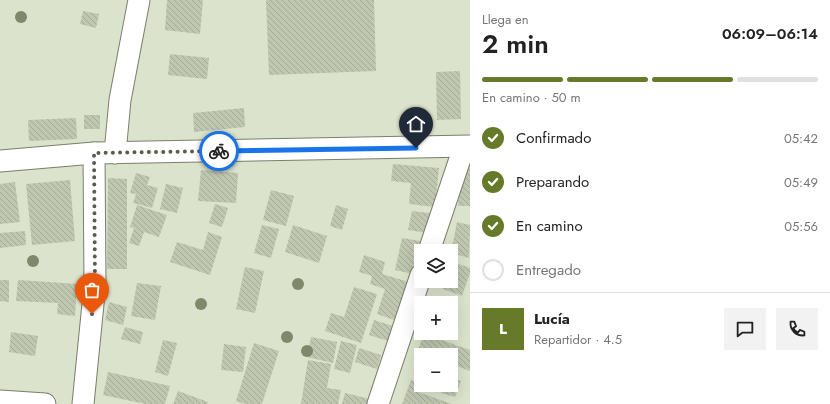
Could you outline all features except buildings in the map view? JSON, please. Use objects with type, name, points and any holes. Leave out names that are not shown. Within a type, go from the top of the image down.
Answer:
[{"type":"street","points":[[114,153],[120,100],[139,0]]},
{"type":"street","points":[[0,161],[94,153],[467,146],[432,244]]},
{"type":"street","points":[[83,404],[95,284],[94,153]]},
{"type":"street","points":[[378,404],[417,288]]},
{"type":"street","points":[[0,401],[45,404]]},
{"type":"way so far","points":[[92,314],[95,284],[94,153],[219,151]]},
{"type":"route","points":[[219,151],[416,148]]}]
